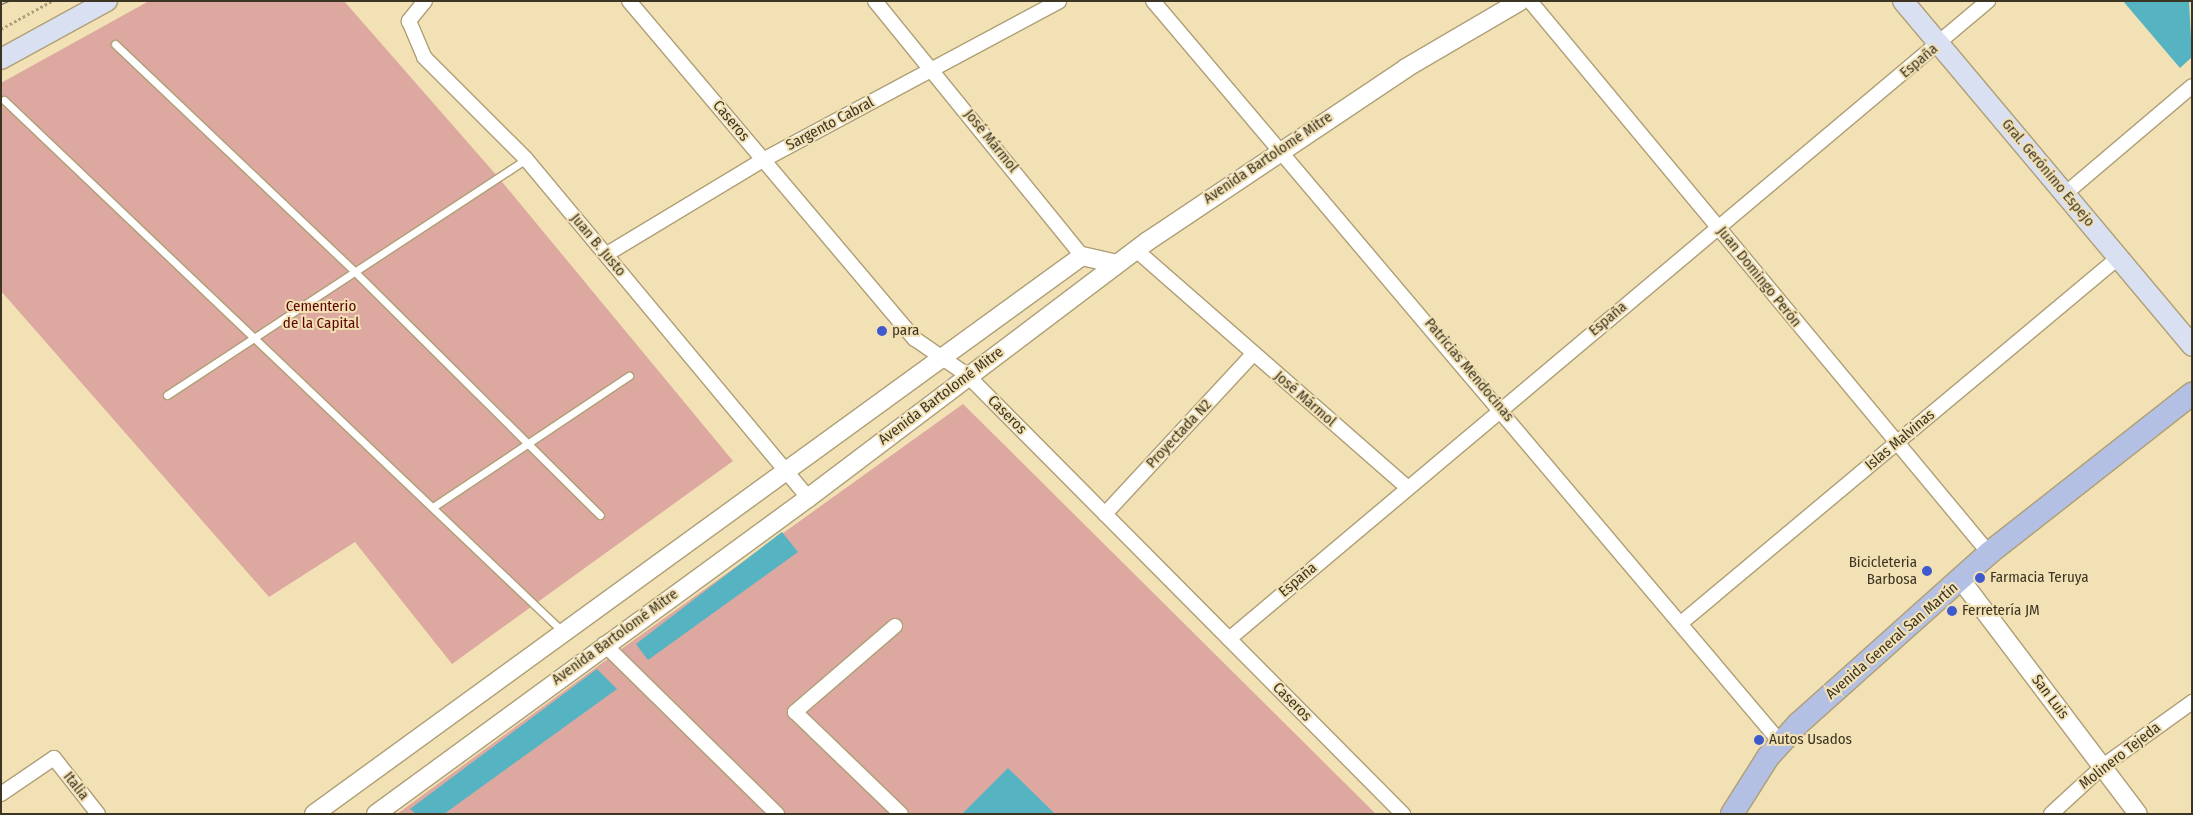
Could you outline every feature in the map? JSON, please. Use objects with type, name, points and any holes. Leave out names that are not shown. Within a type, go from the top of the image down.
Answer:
[{"type":"main road","points":[[1,59],[107,1]]},
{"type":"main road","name":"Gral. Gerónimo Espejo","points":[[1903,1],[2192,346]]},
{"type":"main road","name":"Avenida General San Martín","points":[[1732,814],[1780,742],[1989,553],[2192,394]]},
{"type":"street","name":"Juan B. Justo","points":[[425,1],[409,21],[424,57],[526,160],[607,254],[808,498]]},
{"type":"street","name":"Caseros","points":[[629,1],[915,338],[941,360],[967,376],[1403,814]]},
{"type":"street","name":"José Mármol","points":[[875,1],[933,69],[1082,256]]},
{"type":"street","name":"Sargento Cabral","points":[[607,254],[763,160],[1059,1]]},
{"type":"street","name":"Patricias Mendocinas","points":[[1154,1],[1502,409],[1780,742]]},
{"type":"street","name":"Avenida Bartolomé Mitre","points":[[376,814],[604,644],[808,498],[1116,264],[1280,149],[1406,68],[1520,1]]},
{"type":"street","name":"Juan Domingo Perón","points":[[1530,1],[1989,553]]},
{"type":"street","name":"España","points":[[1229,639],[1718,226],[1940,44],[1988,1]]},
{"type":"street","points":[[2066,194],[2192,86]]},
{"type":"street","name":"José Mármol","points":[[1136,250],[1408,488]]},
{"type":"street","name":"Avenida Bartolomé Mitre","points":[[314,814],[562,631],[786,473],[1082,256]]},
{"type":"street","points":[[1082,256],[1116,264]]},
{"type":"street","name":"Islas Malvinas","points":[[1681,623],[2119,257]]},
{"type":"street","name":"Proyectada N2","points":[[1105,514],[1253,354]]},
{"type":"street","name":"San Luis","points":[[1961,580],[2138,814]]},
{"type":"street","points":[[895,626],[795,712],[901,814]]},
{"type":"street","points":[[604,644],[777,814]]},
{"type":"street","name":"Molinero Tejeda","points":[[2051,814],[2103,766],[2192,702]]},
{"type":"street","name":"Italia","points":[[1,794],[54,758],[98,814]]},
{"type":"lane","points":[[115,44],[355,272],[600,515]]},
{"type":"lane","points":[[4,100],[562,631]]},
{"type":"lane","points":[[167,395],[526,160]]},
{"type":"lane","points":[[433,507],[630,376]]},
{"type":"path","points":[[1,29],[52,1]]},
{"type":"green space","name":"Cementerio de la Capital","points":[[149,1],[344,1],[498,177],[733,461],[452,664],[355,542],[269,597],[1,291],[1,83]]},
{"type":"green space","points":[[963,404],[1376,814],[397,814],[613,655]]},
{"type":"building","points":[[2123,1],[2189,1],[2192,57],[2180,68]]},
{"type":"building","points":[[782,532],[798,552],[648,660],[636,644]]},
{"type":"building","points":[[597,669],[617,689],[444,814],[416,814],[410,809]]},
{"type":"building","points":[[1008,768],[1055,814],[962,814]]},
{"type":"tram line","points":[[1,4],[8,1]]},
{"type":"place","name":"para","points":[[882,331]]},
{"type":"place","name":"Bicicleteria Barbosa","points":[[1927,571]]},
{"type":"place","name":"Farmacia Teruya","points":[[1980,578]]},
{"type":"place","name":"Ferretería JM","points":[[1952,611]]},
{"type":"place","name":"Autos Usados","points":[[1759,740]]}]
